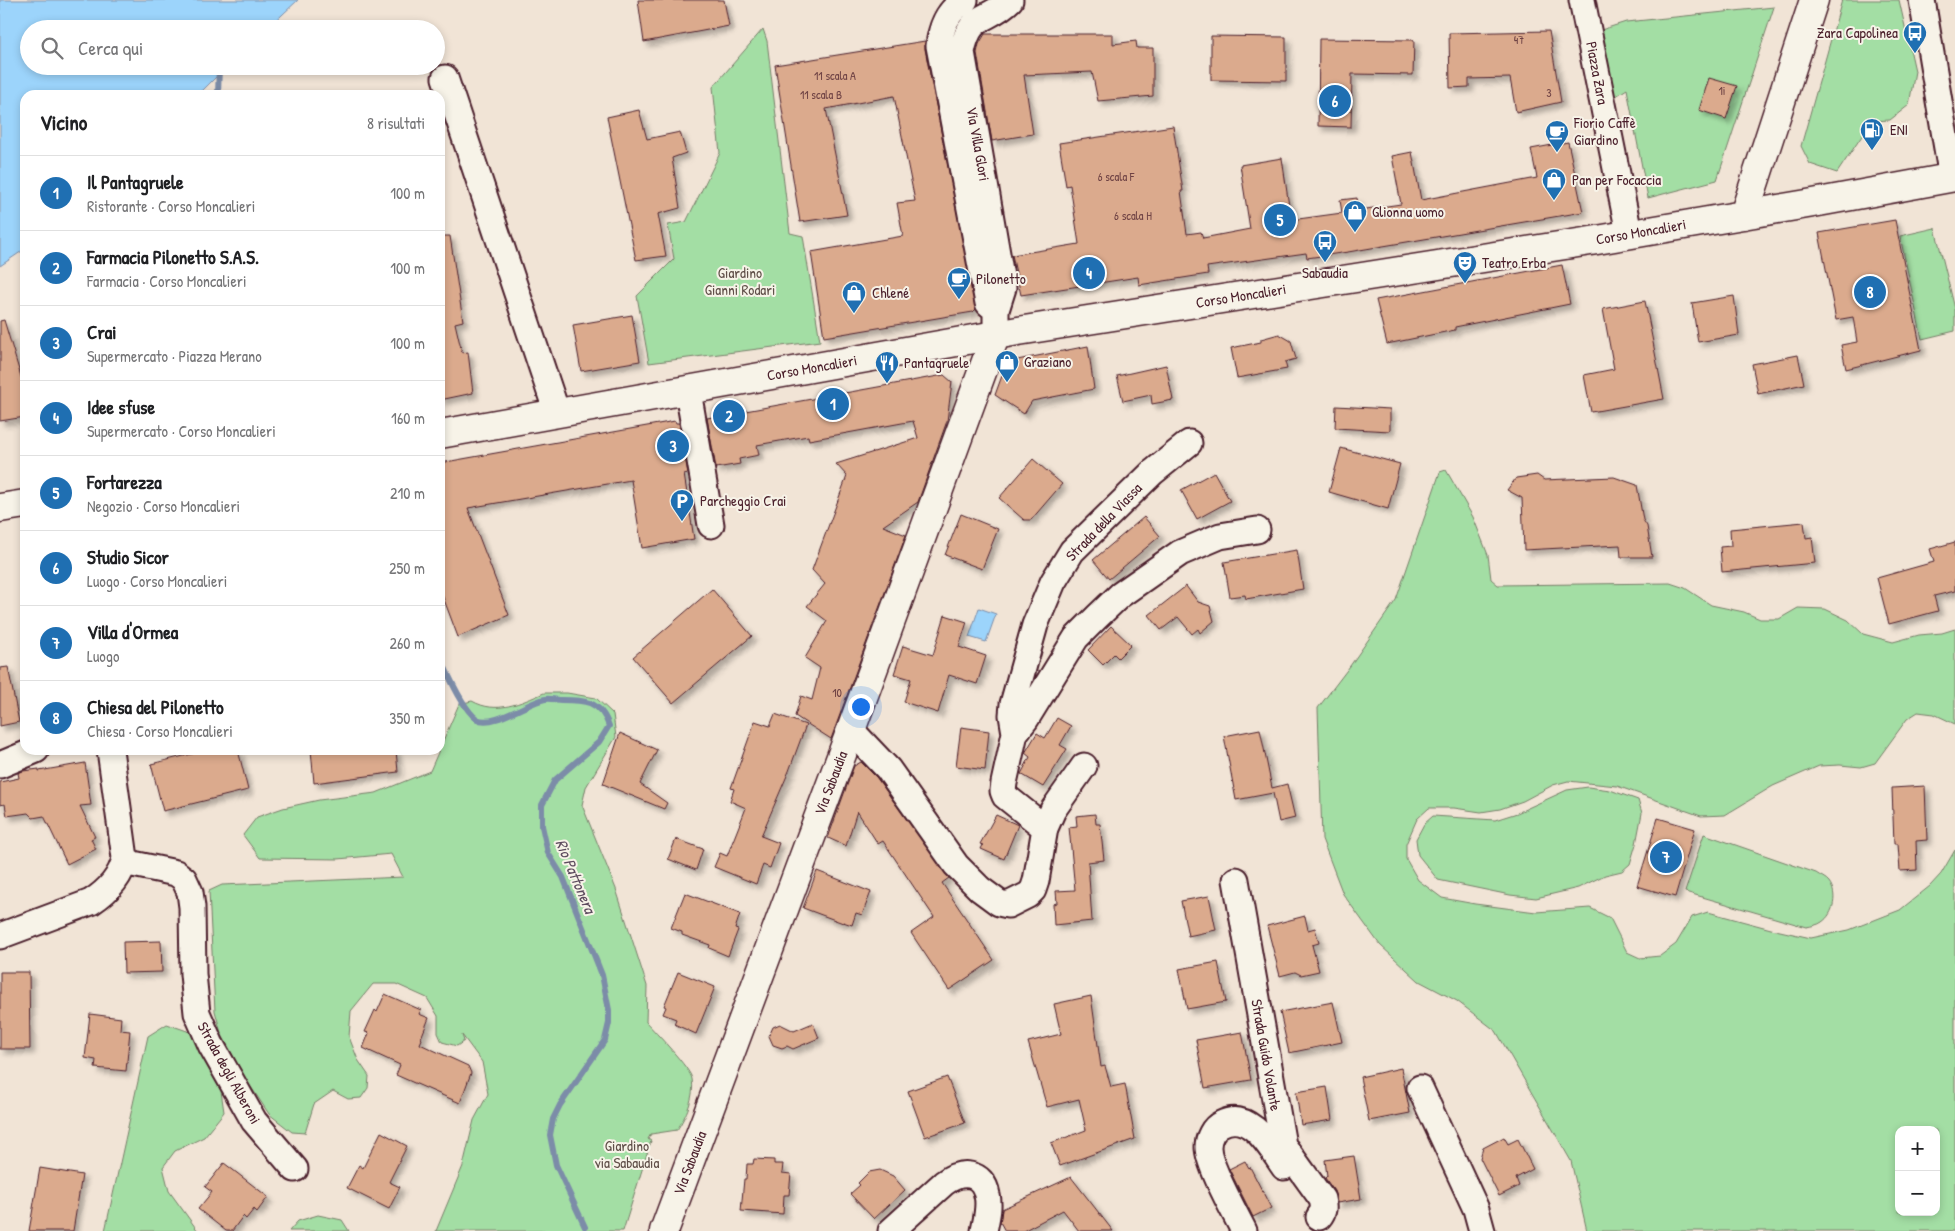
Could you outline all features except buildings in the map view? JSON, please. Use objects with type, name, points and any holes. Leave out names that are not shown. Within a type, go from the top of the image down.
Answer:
[{"type":"main road","points":[[1744,215],[1814,0]]},
{"type":"main road","name":"Corso Moncalieri","points":[[445,433],[688,391],[996,322],[1629,234],[1953,178]]},
{"type":"main road","name":"Via Sabaudia","points":[[664,1231],[851,730],[996,322]]},
{"type":"main road","points":[[0,508],[20,505]]},
{"type":"street","name":"Via Villa Glori","points":[[965,0],[947,16],[941,29],[939,46],[988,303],[996,322]]},
{"type":"street","name":"Via Villa Glori","points":[[996,322],[1003,288],[962,52],[965,37],[973,24],[987,14],[1002,8],[1010,0]]},
{"type":"street","name":"Piazza Zara","points":[[1582,0],[1629,234]]},
{"type":"street","points":[[1922,0],[1953,178]]},
{"type":"street","points":[[445,78],[557,413]]},
{"type":"street","points":[[688,391],[711,525]]},
{"type":"street","name":"Strada della Viassa","points":[[1045,828],[1013,804],[1003,791],[1015,733],[1012,715],[1013,704],[1035,625],[1053,582],[1072,551],[1152,473],[1189,442]]},
{"type":"street","name":"Strada della Viassa","points":[[1015,733],[1026,719],[1076,638],[1120,595],[1180,552],[1220,536],[1257,530]]},
{"type":"street","points":[[851,730],[888,769],[956,865],[980,890],[999,903],[1008,905],[1028,895],[1033,890],[1041,858],[1045,828],[1053,810],[1084,766]]},
{"type":"street","points":[[0,765],[24,755]]},
{"type":"street","points":[[0,936],[90,902],[102,895],[123,871],[125,858],[111,755]]},
{"type":"street","name":"Strada degli Alberoni","points":[[125,858],[133,864],[176,873],[184,879],[190,892],[192,907],[193,974],[197,1013],[211,1046],[254,1121],[295,1169]]},
{"type":"street","name":"Strada Guido Volante","points":[[1236,880],[1283,1146],[1322,1200],[1324,1206],[1323,1224]]},
{"type":"street","points":[[1420,1088],[1476,1209],[1482,1231]]},
{"type":"street","name":"Strada Guido Volante","points":[[1244,1231],[1211,1161],[1208,1147],[1214,1129],[1222,1124],[1234,1121],[1245,1122],[1254,1128],[1323,1224]]},
{"type":"street","points":[[891,1231],[944,1183],[953,1176],[964,1174],[978,1179],[987,1193],[988,1202],[984,1231]]},
{"type":"green space","points":[[1842,0],[1899,0],[1915,71],[1909,105],[1890,120],[1872,121],[1837,173],[1810,164],[1801,146]]},
{"type":"green space","points":[[1774,7],[1717,180],[1648,198],[1627,89],[1613,98],[1601,30],[1626,22]]},
{"type":"green space","name":"Giardino Gianni Rodari","points":[[763,29],[767,41],[790,233],[803,236],[820,341],[649,363],[637,296],[674,259],[668,225],[686,222],[720,153],[713,87]]},
{"type":"green space","points":[[1935,228],[1955,309],[1955,331],[1922,339],[1900,236]]},
{"type":"green space","points":[[1446,470],[1473,517],[1488,555],[1491,579],[1498,585],[1670,583],[1685,588],[1711,605],[1744,612],[1760,619],[1779,619],[1798,608],[1825,609],[1848,620],[1863,634],[1893,642],[1919,635],[1942,633],[1955,629],[1955,724],[1934,714],[1918,712],[1907,719],[1875,763],[1861,767],[1819,766],[1773,786],[1725,815],[1701,816],[1617,786],[1568,781],[1553,785],[1523,801],[1500,809],[1481,812],[1454,808],[1429,808],[1417,819],[1406,844],[1406,859],[1418,880],[1442,898],[1536,912],[1590,908],[1610,918],[1627,952],[1640,958],[1660,956],[1676,944],[1692,917],[1708,912],[1811,938],[1849,930],[1900,910],[1930,886],[1941,874],[1955,850],[1955,1231],[1587,1231],[1571,1161],[1496,1031],[1457,1001],[1419,981],[1380,945],[1343,894],[1322,839],[1318,708],[1396,600],[1440,472]]},
{"type":"green space","name":"Giardino via Sabaudia","points":[[544,693],[567,693],[596,698],[613,714],[616,737],[586,787],[582,805],[616,889],[647,986],[646,1022],[679,1059],[692,1079],[691,1099],[677,1130],[651,1134],[648,1139],[651,1141],[623,1231],[436,1231],[463,1166],[474,1120],[488,1094],[482,1062],[462,1035],[464,1041],[457,1046],[442,1042],[438,1033],[438,1016],[427,998],[396,984],[373,984],[351,1011],[349,1037],[358,1060],[369,1076],[368,1088],[361,1098],[348,1099],[333,1091],[314,1104],[305,1133],[292,1132],[269,1114],[243,1075],[221,1033],[215,1011],[209,891],[222,885],[403,877],[391,854],[338,859],[260,858],[243,835],[257,817],[283,808],[319,800],[376,793],[430,771],[437,755],[445,755],[445,736],[459,704],[472,701],[490,707],[499,707],[517,704]]},
{"type":"green space","points":[[1588,787],[1610,790],[1638,800],[1642,813],[1636,844],[1630,864],[1622,871],[1605,875],[1578,888],[1536,898],[1510,895],[1438,880],[1418,855],[1416,839],[1424,824],[1433,816],[1495,820],[1517,813],[1567,790]]},
{"type":"green space","points":[[1704,834],[1816,873],[1825,878],[1832,887],[1834,898],[1829,914],[1820,923],[1806,927],[1685,892]]},
{"type":"green space","points":[[167,1024],[193,1033],[221,1091],[224,1112],[204,1137],[175,1151],[163,1167],[169,1191],[198,1231],[105,1231],[148,1036]]},
{"type":"green space","points":[[318,1215],[342,1220],[349,1231],[289,1231],[298,1221]]},
{"type":"water","points":[[0,0],[298,0],[277,20],[20,20],[20,75],[218,75],[203,90],[20,90],[20,252],[0,266]]},
{"type":"water","points":[[979,608],[996,614],[986,642],[969,637]]},
{"type":"waterway","name":"Rio Pattonera","points":[[218,90],[219,75]]},
{"type":"waterway","name":"Rio Pattonera","points":[[445,668],[466,708],[477,719],[484,721],[492,720],[545,699],[577,700],[596,706],[605,717],[609,726],[599,742],[555,780],[542,805],[542,826],[548,853],[563,877],[602,975],[609,1010],[609,1023],[605,1040],[560,1105],[553,1119],[550,1135],[556,1165],[585,1227]]},
{"type":"place","name":"Zara Capolinea","points":[[1915,54]]},
{"type":"place","name":"Studio Sicor","points":[[1335,101]]},
{"type":"place","name":"ENI","points":[[1872,151]]},
{"type":"place","name":"Fiorio Caffè Giardino","points":[[1557,153]]},
{"type":"place","name":"Pan per Focaccia","points":[[1554,201]]},
{"type":"place","name":"Fortarezza","points":[[1280,220]]},
{"type":"place","name":"Glionna uomo","points":[[1355,233]]},
{"type":"place","name":"Sabaudia","points":[[1325,263]]},
{"type":"place","name":"Idee sfuse","points":[[1089,273]]},
{"type":"place","name":"Teatro Erba","points":[[1465,284]]},
{"type":"place","name":"Chiesa del Pilonetto","points":[[1870,292]]},
{"type":"place","name":"Pilonetto","points":[[959,300]]},
{"type":"place","name":"Chlené","points":[[854,314]]},
{"type":"place","name":"Graziano","points":[[1007,383]]},
{"type":"place","name":"Pantagruele","points":[[887,384]]},
{"type":"place","name":"Il Pantagruele","points":[[833,404]]},
{"type":"place","name":"Farmacia Pilonetto S.A.S.","points":[[729,416]]},
{"type":"place","name":"Crai","points":[[673,446]]},
{"type":"place","name":"Parcheggio Crai","points":[[682,522]]},
{"type":"place","name":"Villa d'Ormea","points":[[1666,857]]}]
